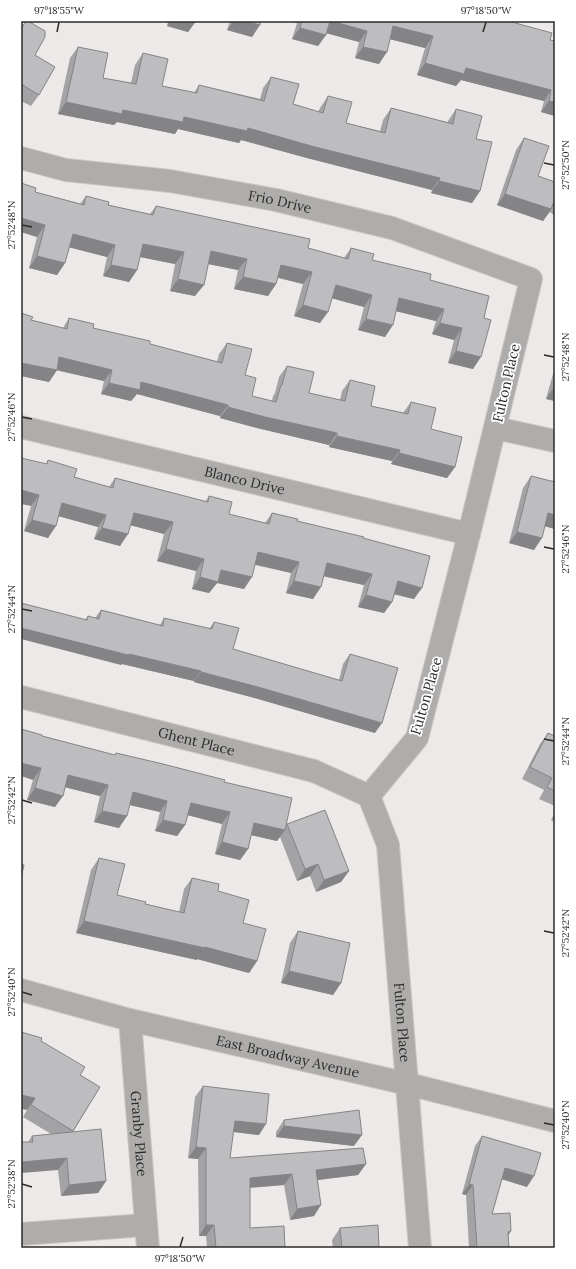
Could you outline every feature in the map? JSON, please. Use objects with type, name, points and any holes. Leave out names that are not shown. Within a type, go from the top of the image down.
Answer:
[{"type":"street","name":"Frio Drive","points":[[21,158],[66,170],[170,181],[276,200],[392,228],[531,279]]},
{"type":"street","name":"Fulton Place","points":[[420,1248],[388,845],[369,796],[417,738],[469,534],[531,279]]},
{"type":"street","name":"Blanco Drive","points":[[21,427],[469,534]]},
{"type":"street","points":[[495,428],[555,441]]},
{"type":"street","name":"Ghent Place","points":[[21,697],[314,771],[369,796]]},
{"type":"street","name":"East Broadway Avenue","points":[[21,990],[130,1020],[408,1084],[555,1121]]},
{"type":"street","name":"Granby Place","points":[[130,1020],[148,1248]]},
{"type":"street","points":[[21,1234],[145,1225]]},
{"type":"building","points":[[26,21],[45,31],[45,37],[35,55],[55,67],[39,95],[21,84],[21,29]]},
{"type":"building","points":[[243,21],[261,21],[260,25]]},
{"type":"building","points":[[302,21],[330,21],[326,35],[300,28]]},
{"type":"building","points":[[331,21],[508,21],[552,33],[550,40],[555,41],[555,102],[549,101],[551,90],[466,68],[464,74],[425,63],[433,36],[393,26],[387,52],[363,47],[367,31]]},
{"type":"building","points":[[78,47],[108,53],[103,78],[136,84],[143,53],[168,59],[162,86],[197,93],[199,85],[264,101],[271,77],[299,84],[293,104],[323,113],[328,96],[352,102],[346,123],[385,133],[391,108],[453,124],[456,109],[482,116],[476,139],[492,142],[480,191],[439,181],[440,178],[315,147],[248,128],[247,131],[184,117],[183,122],[123,110],[122,114],[66,102]]},
{"type":"building","points":[[524,138],[549,146],[538,176],[555,182],[555,199],[551,209],[505,194]]},
{"type":"building","points":[[21,183],[36,188],[35,192],[84,205],[86,196],[109,202],[108,205],[153,215],[156,206],[310,239],[308,248],[348,259],[351,248],[374,254],[372,260],[431,274],[430,280],[489,296],[484,318],[491,320],[481,357],[456,351],[462,328],[440,323],[444,309],[399,298],[393,325],[366,319],[372,295],[336,285],[328,312],[303,305],[312,272],[281,265],[276,284],[243,277],[247,259],[211,251],[204,285],[178,279],[184,252],[143,244],[137,270],[111,265],[115,245],[73,234],[65,263],[37,256],[45,225],[21,218]]},
{"type":"building","points":[[21,313],[33,317],[31,320],[67,329],[69,318],[94,324],[93,328],[150,341],[150,344],[222,363],[227,343],[252,349],[245,375],[256,378],[252,396],[276,402],[287,366],[314,372],[309,393],[345,401],[350,380],[375,386],[371,406],[408,414],[411,402],[436,408],[431,429],[462,437],[455,467],[399,453],[400,450],[337,436],[337,433],[265,417],[228,407],[228,405],[141,382],[140,390],[109,383],[112,370],[59,357],[57,370],[21,363]]},
{"type":"building","points":[[21,458],[47,464],[48,460],[77,469],[74,477],[113,488],[115,478],[208,502],[209,496],[232,502],[229,514],[269,524],[272,513],[430,556],[422,588],[398,581],[392,602],[366,595],[372,574],[327,563],[321,587],[294,581],[299,562],[258,552],[252,577],[221,570],[218,582],[200,577],[204,559],[166,549],[173,522],[134,513],[128,534],[102,528],[106,515],[62,503],[56,526],[32,520],[39,495],[21,490]]},
{"type":"building","points":[[531,476],[555,482],[555,515],[548,513],[542,538],[517,532]]},
{"type":"building","points":[[21,603],[87,620],[88,616],[99,619],[101,610],[163,626],[164,618],[212,629],[214,622],[239,628],[233,649],[342,681],[350,654],[398,668],[382,723],[201,671],[128,655],[21,628]]},
{"type":"building","points":[[21,729],[115,755],[116,753],[163,764],[225,780],[224,782],[292,798],[285,830],[254,823],[248,849],[222,842],[230,812],[191,803],[185,825],[163,820],[167,801],[133,792],[127,816],[102,811],[108,785],[68,775],[63,796],[35,788],[41,768],[21,763]]},
{"type":"building","points":[[548,733],[555,736],[555,791],[547,787],[552,778],[530,767]]},
{"type":"building","points":[[325,810],[349,871],[324,880],[318,864],[305,869],[287,824]]},
{"type":"building","points":[[99,858],[125,864],[117,895],[146,902],[145,904],[184,913],[192,878],[219,884],[218,891],[249,900],[243,923],[266,929],[257,961],[205,947],[84,921]]},
{"type":"building","points":[[21,864],[24,865],[21,878]]},
{"type":"building","points":[[298,931],[350,943],[341,983],[289,971]]},
{"type":"building","points":[[21,1032],[42,1038],[41,1041],[85,1067],[80,1075],[100,1087],[73,1131],[31,1105],[35,1098],[21,1095]]},
{"type":"building","points":[[203,1086],[269,1094],[266,1124],[235,1121],[230,1158],[363,1148],[366,1164],[316,1170],[321,1205],[297,1209],[292,1174],[250,1178],[250,1228],[284,1226],[285,1248],[216,1248],[214,1225],[206,1225],[206,1148],[196,1147]]},
{"type":"building","points":[[359,1110],[362,1135],[284,1126],[284,1120]]},
{"type":"building","points":[[101,1129],[106,1181],[69,1185],[67,1158],[21,1162],[21,1142],[33,1142],[32,1136]]},
{"type":"building","points":[[482,1136],[541,1153],[534,1176],[505,1168],[492,1214],[510,1213],[511,1231],[508,1232],[509,1248],[477,1248],[473,1185],[469,1184]]},
{"type":"building","points":[[378,1225],[379,1248],[342,1248],[340,1228]]}]
